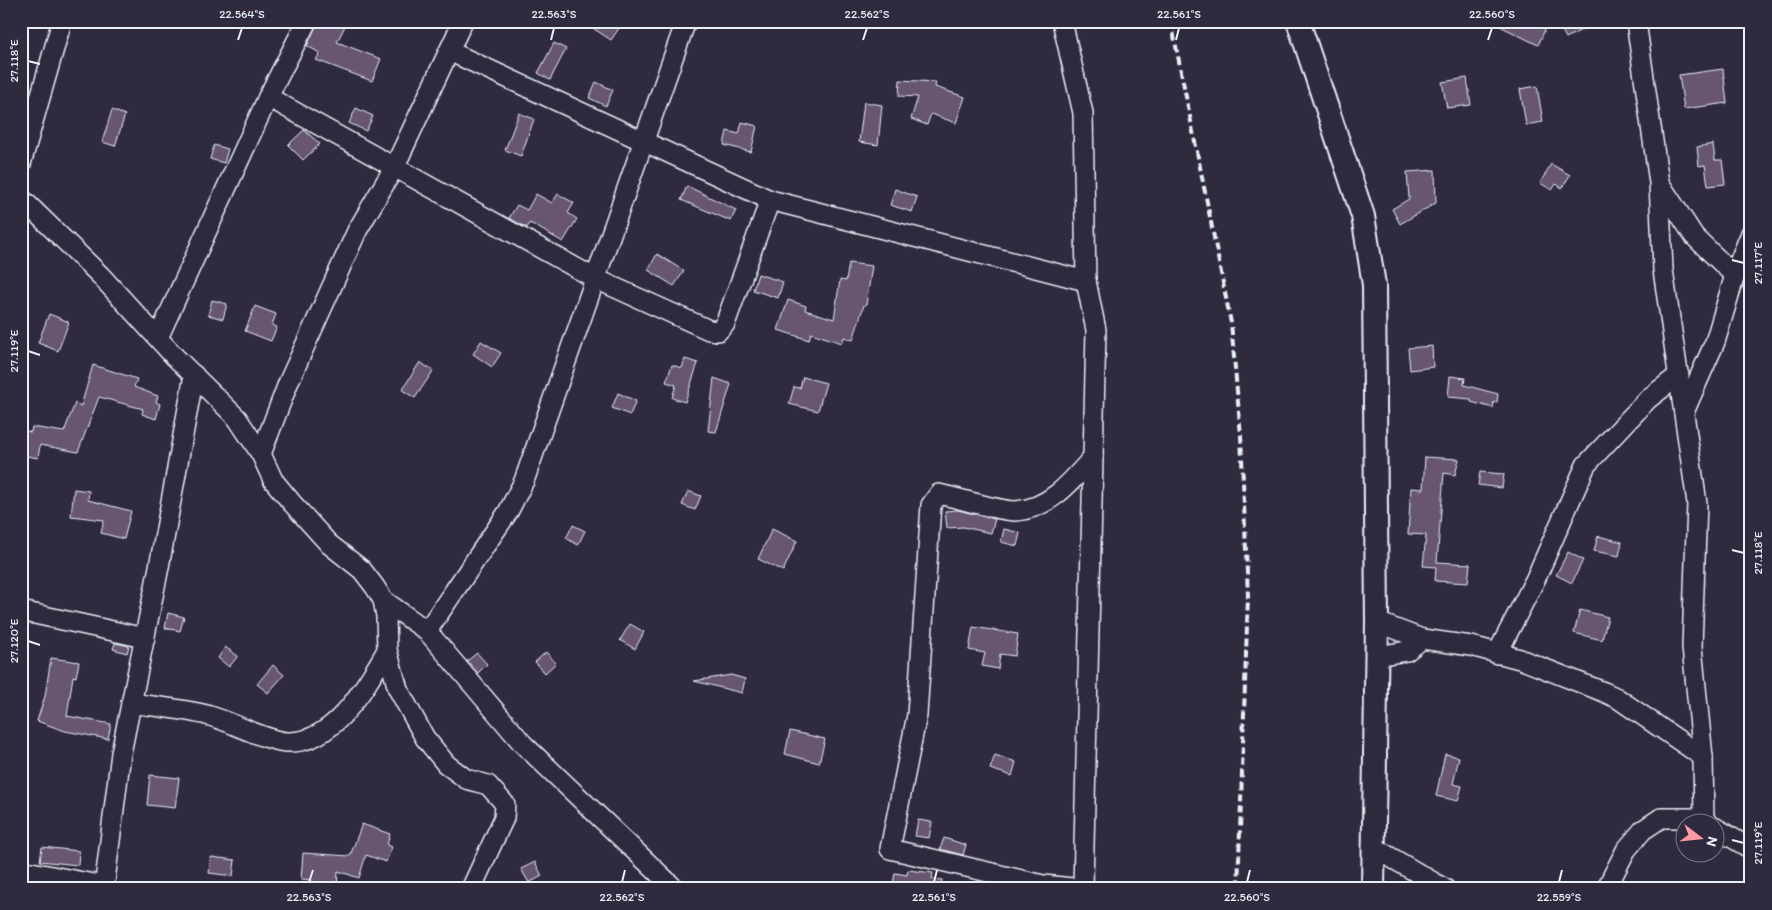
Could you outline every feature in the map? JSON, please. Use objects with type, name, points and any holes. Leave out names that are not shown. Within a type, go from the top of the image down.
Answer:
[{"type":"street","points":[[21,164],[62,21]]},
{"type":"street","points":[[158,338],[268,96],[308,21]]},
{"type":"street","points":[[261,454],[289,381],[357,231],[395,166],[462,21]]},
{"type":"street","points":[[427,631],[508,512],[524,481],[686,21]]},
{"type":"street","points":[[1062,21],[1083,113],[1086,281],[1096,330],[1093,457],[1082,849],[1083,889],[1042,887],[890,849],[916,715],[931,505],[939,494],[1015,511],[1036,506],[1066,488],[1093,457]]},
{"type":"street","points":[[1298,21],[1363,216],[1374,285],[1377,622],[1373,889]]},
{"type":"street","points":[[1636,21],[1659,183],[1663,270],[1697,503],[1692,647],[1708,812]]},
{"type":"street","points":[[449,50],[770,200],[1086,281]]},
{"type":"street","points":[[268,96],[596,279],[710,330],[718,331],[726,324],[770,200]]},
{"type":"street","points":[[1659,183],[1694,236],[1735,276]]},
{"type":"street","points":[[21,198],[100,275],[158,338],[237,418],[261,454],[273,480],[329,544],[362,570],[383,600],[427,631],[523,744],[675,889]]},
{"type":"street","points":[[1683,413],[1715,342],[1735,276],[1751,233]]},
{"type":"street","points":[[21,870],[104,888],[122,753],[194,374]]},
{"type":"street","points":[[1498,654],[1536,578],[1586,465],[1648,400],[1679,375]]},
{"type":"street","points":[[383,600],[386,616],[387,650],[398,689],[425,738],[446,764],[466,779],[488,785],[505,804],[504,818],[471,889]]},
{"type":"street","points":[[21,611],[145,638]]},
{"type":"street","points":[[1377,622],[1422,639],[1472,646],[1520,660],[1617,698],[1703,757]]},
{"type":"street","points":[[1376,656],[1407,651],[1422,639]]},
{"type":"street","points":[[132,703],[209,716],[284,742],[307,741],[331,725],[346,710],[370,680],[387,650]]},
{"type":"street","points":[[1606,889],[1626,850],[1643,830],[1661,818],[1674,819]]},
{"type":"street","points":[[1724,832],[1751,849]]},
{"type":"street","points":[[1374,847],[1445,889]]},
{"type":"building","points":[[318,21],[336,21],[345,26],[337,42],[381,59],[372,81],[316,60],[320,53],[307,46]]},
{"type":"building","points":[[582,21],[624,21],[611,40]]},
{"type":"building","points":[[1490,21],[1549,21],[1538,45]]},
{"type":"building","points":[[1557,21],[1599,21],[1566,38]]},
{"type":"building","points":[[554,43],[566,49],[550,80],[538,73]]},
{"type":"building","points":[[1723,69],[1727,103],[1684,109],[1679,75]]},
{"type":"building","points":[[1467,78],[1471,105],[1447,108],[1442,82]]},
{"type":"building","points":[[900,80],[936,82],[935,87],[965,97],[956,123],[931,114],[927,125],[911,119],[918,97],[899,96]]},
{"type":"building","points":[[596,82],[613,90],[606,106],[589,98]]},
{"type":"building","points":[[1537,86],[1543,122],[1526,125],[1520,89]]},
{"type":"building","points":[[864,102],[882,105],[878,145],[859,142]]},
{"type":"building","points":[[356,108],[373,116],[366,131],[349,123]]},
{"type":"building","points":[[112,110],[125,115],[115,146],[102,142]]},
{"type":"building","points":[[519,113],[534,119],[521,156],[505,150]]},
{"type":"building","points":[[742,122],[757,126],[751,152],[724,145],[727,131],[739,134]]},
{"type":"building","points":[[304,130],[320,144],[303,160],[288,145]]},
{"type":"building","points":[[1713,144],[1715,160],[1722,160],[1725,184],[1708,186],[1705,165],[1699,166],[1697,147]]},
{"type":"building","points":[[214,145],[228,149],[224,163],[210,159]]},
{"type":"building","points":[[1551,164],[1570,175],[1562,188],[1556,184],[1552,190],[1540,183]]},
{"type":"building","points":[[1435,170],[1436,203],[1400,224],[1392,209],[1409,199],[1407,172]]},
{"type":"building","points":[[687,186],[736,210],[731,221],[681,200]]},
{"type":"building","points":[[895,189],[917,197],[912,212],[890,205]]},
{"type":"building","points":[[536,194],[552,203],[558,194],[574,203],[568,213],[577,219],[563,242],[530,223],[527,228],[509,218],[517,205],[527,210]]},
{"type":"building","points":[[657,254],[684,271],[674,286],[648,270]]},
{"type":"building","points":[[849,263],[872,266],[866,305],[864,305],[853,340],[844,337],[842,343],[811,333],[809,340],[778,330],[788,300],[806,306],[805,310],[834,319],[840,280],[846,281]]},
{"type":"building","points":[[758,274],[783,282],[778,298],[753,290]]},
{"type":"building","points":[[212,300],[227,304],[223,319],[208,315]]},
{"type":"building","points":[[255,306],[276,314],[272,325],[277,327],[271,341],[245,331]]},
{"type":"building","points":[[49,314],[69,322],[58,351],[38,343]]},
{"type":"building","points":[[481,341],[501,353],[492,367],[473,354]]},
{"type":"building","points":[[1432,346],[1433,367],[1410,370],[1408,348]]},
{"type":"building","points":[[685,359],[698,363],[685,402],[672,398],[676,385],[666,382],[672,365],[682,368]]},
{"type":"building","points":[[420,362],[433,371],[415,398],[402,390]]},
{"type":"building","points":[[93,365],[137,379],[134,387],[158,396],[156,402],[160,404],[156,419],[142,414],[143,409],[99,397],[78,452],[40,445],[38,458],[21,455],[21,430],[31,432],[32,427],[64,432],[75,403],[81,406]]},
{"type":"building","points":[[1450,376],[1465,378],[1464,385],[1498,394],[1497,402],[1494,402],[1493,408],[1471,402],[1471,399],[1448,397]]},
{"type":"building","points":[[803,377],[826,383],[818,411],[789,404],[794,387],[800,388]]},
{"type":"building","points":[[714,378],[731,384],[716,432],[708,431]]},
{"type":"building","points":[[618,393],[636,401],[630,415],[612,408]]},
{"type":"building","points":[[1425,457],[1459,459],[1455,475],[1444,473],[1437,562],[1470,564],[1468,583],[1435,581],[1436,567],[1423,566],[1426,535],[1408,534],[1411,488],[1423,489]]},
{"type":"building","points":[[1480,472],[1504,474],[1502,488],[1478,485]]},
{"type":"building","points":[[74,489],[89,491],[88,500],[131,511],[124,539],[101,533],[104,520],[71,516]]},
{"type":"building","points":[[688,491],[701,496],[695,510],[682,505]]},
{"type":"building","points":[[958,510],[995,519],[991,533],[963,527],[947,528],[945,511]]},
{"type":"building","points":[[573,525],[585,531],[578,545],[566,538]]},
{"type":"building","points":[[772,529],[797,541],[783,571],[758,559]]},
{"type":"building","points":[[1004,529],[1020,533],[1017,546],[1001,542]]},
{"type":"building","points":[[1598,536],[1622,542],[1619,556],[1594,551]]},
{"type":"building","points":[[1568,552],[1583,560],[1572,583],[1556,575]]},
{"type":"building","points":[[1580,610],[1608,617],[1602,640],[1574,633]]},
{"type":"building","points":[[168,613],[184,617],[180,631],[165,628]]},
{"type":"building","points":[[630,624],[644,632],[635,649],[620,640]]},
{"type":"building","points":[[973,627],[1018,634],[1015,656],[1000,654],[998,669],[982,666],[985,653],[969,650]]},
{"type":"building","points":[[115,643],[129,646],[127,653],[113,649]]},
{"type":"building","points":[[225,647],[238,656],[229,667],[218,658]]},
{"type":"building","points":[[546,652],[556,663],[545,673],[535,662]]},
{"type":"building","points":[[477,653],[487,664],[478,673],[467,661]]},
{"type":"building","points":[[51,658],[79,662],[76,677],[73,676],[67,716],[111,724],[108,739],[65,731],[37,721],[45,696]]},
{"type":"building","points":[[273,665],[284,675],[268,693],[257,684]]},
{"type":"building","points":[[731,675],[745,679],[742,693],[694,681]]},
{"type":"building","points":[[790,731],[825,739],[819,763],[785,754]]},
{"type":"building","points":[[1445,754],[1459,757],[1453,784],[1462,786],[1458,801],[1436,796]]},
{"type":"building","points":[[995,755],[1016,762],[1012,776],[990,769]]},
{"type":"building","points":[[150,775],[179,778],[175,808],[147,805]]},
{"type":"building","points":[[918,820],[932,822],[929,838],[915,836]]},
{"type":"building","points":[[362,824],[390,834],[387,845],[392,847],[386,862],[366,855],[359,878],[338,871],[337,889],[311,889],[312,880],[301,879],[303,853],[350,856]]},
{"type":"building","points":[[944,838],[966,845],[963,855],[940,849]]},
{"type":"building","points":[[42,847],[79,851],[78,865],[40,861]]},
{"type":"building","points":[[211,857],[235,860],[233,876],[209,873]]},
{"type":"building","points":[[535,862],[542,876],[529,883],[521,869]]},
{"type":"building","points":[[908,870],[933,873],[932,879],[942,880],[941,889],[892,889],[895,873],[907,875]]},
{"type":"railway","points":[[1171,21],[1231,323],[1241,436],[1248,596],[1238,889]]}]
